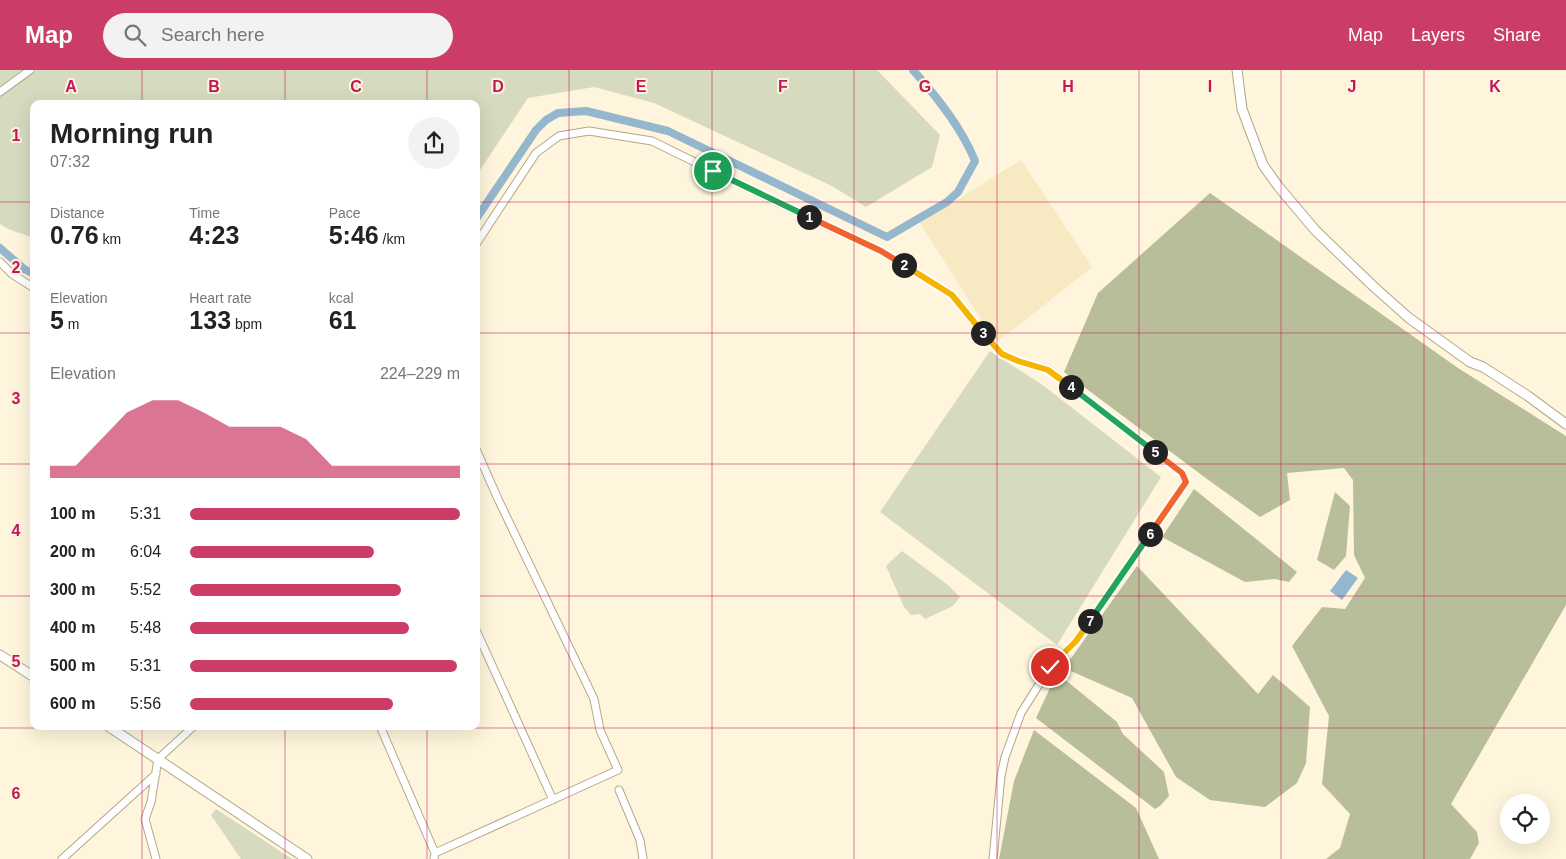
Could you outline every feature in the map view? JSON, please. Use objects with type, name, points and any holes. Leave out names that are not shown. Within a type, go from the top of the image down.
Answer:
[{"type":"street","points":[[0,92],[30,70]]},
{"type":"street","points":[[1237,70],[1242,109],[1263,165],[1315,230],[1409,318],[1470,362],[1483,367],[1528,396],[1566,424]]},
{"type":"street","points":[[480,238],[536,153],[559,136],[589,131],[652,141],[881,251],[948,292],[1002,354],[1048,370],[1182,473],[1186,482],[1177,496],[1076,641],[1050,667],[1021,713],[1005,757],[1001,776],[993,859]]},
{"type":"street","points":[[0,262],[12,274],[30,285]]},
{"type":"street","points":[[382,730],[435,856],[618,770],[600,730],[594,699],[480,458]]},
{"type":"street","points":[[480,639],[553,800]]},
{"type":"street","points":[[0,655],[30,674]]},
{"type":"street","points":[[114,730],[307,859]]},
{"type":"street","points":[[156,859],[145,818],[151,802],[158,759],[190,730]]},
{"type":"street","points":[[62,859],[156,774]]},
{"type":"street","points":[[619,790],[640,840],[643,859]]},
{"type":"shaded area","points":[[1021,160],[1092,267],[996,343],[920,223]]},
{"type":"green space","points":[[0,70],[877,70],[940,135],[932,167],[866,207],[832,186],[654,103],[594,87],[528,98],[480,170],[480,100],[30,100],[30,237],[8,229],[0,224]]},
{"type":"green space","points":[[1210,193],[1458,368],[1566,436],[1566,605],[1451,804],[1477,832],[1479,843],[1470,859],[1326,859],[1340,848],[1350,814],[1322,784],[1329,716],[1292,646],[1322,607],[1345,609],[1365,578],[1354,555],[1353,480],[1344,468],[1287,473],[1290,500],[1260,517],[1064,372],[1098,293]]},
{"type":"green space","points":[[990,351],[1044,386],[1161,477],[1057,645],[880,512]]},
{"type":"green space","points":[[1194,489],[1297,572],[1289,582],[1275,579],[1245,582],[1162,537]]},
{"type":"green space","points":[[1335,492],[1350,506],[1346,556],[1334,570],[1317,560]]},
{"type":"green space","points":[[902,551],[948,585],[960,597],[953,606],[925,619],[920,614],[911,615],[904,607],[886,566]]},
{"type":"green space","points":[[1137,566],[1258,694],[1273,675],[1310,707],[1306,763],[1297,783],[1265,807],[1210,800],[1176,777],[1132,698],[1064,668]]},
{"type":"green space","points":[[1063,678],[1117,722],[1123,734],[1164,772],[1169,796],[1160,806],[1155,809],[1036,718],[1050,688]]},
{"type":"green space","points":[[1034,730],[1136,808],[1159,859],[999,859],[1014,781]]},
{"type":"green space","points":[[216,809],[292,859],[241,859],[211,815]]},
{"type":"water","points":[[1346,570],[1358,578],[1342,600],[1330,591]]},
{"type":"waterway","points":[[480,213],[536,130],[546,120],[558,113],[586,111],[668,131],[887,237],[947,202],[958,192],[975,161],[970,149],[948,113],[913,70]]},
{"type":"waterway","points":[[0,248],[30,272]]},
{"type":"route","points":[[713,171],[881,251],[948,292],[1002,354],[1048,370],[1182,473],[1186,482],[1177,496],[1076,641],[1050,667]]}]
